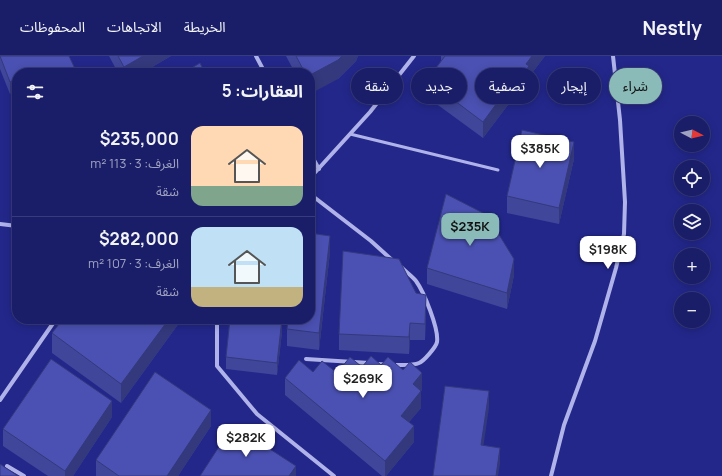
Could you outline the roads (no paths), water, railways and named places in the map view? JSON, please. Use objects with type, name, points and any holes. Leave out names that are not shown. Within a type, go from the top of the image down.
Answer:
[{"type":"street","points":[[256,56],[262,68]]},
{"type":"street","points":[[315,173],[370,112],[414,56]]},
{"type":"street","points":[[551,476],[564,425],[597,334],[624,234],[626,202],[620,120],[613,56]]},
{"type":"street","points":[[315,162],[319,169]]},
{"type":"street","points":[[315,198],[371,241],[393,261]]},
{"type":"street","points":[[0,224],[12,225]]},
{"type":"street","points":[[306,359],[399,365],[419,363],[432,351],[437,343],[436,334],[432,317],[422,291],[416,280],[399,266]]},
{"type":"street","points":[[0,400],[53,324]]},
{"type":"street","points":[[217,324],[217,366],[257,414],[334,476]]},
{"type":"street","points":[[7,466],[24,476]]},
{"type":"lane","points":[[350,134],[498,170]]}]
